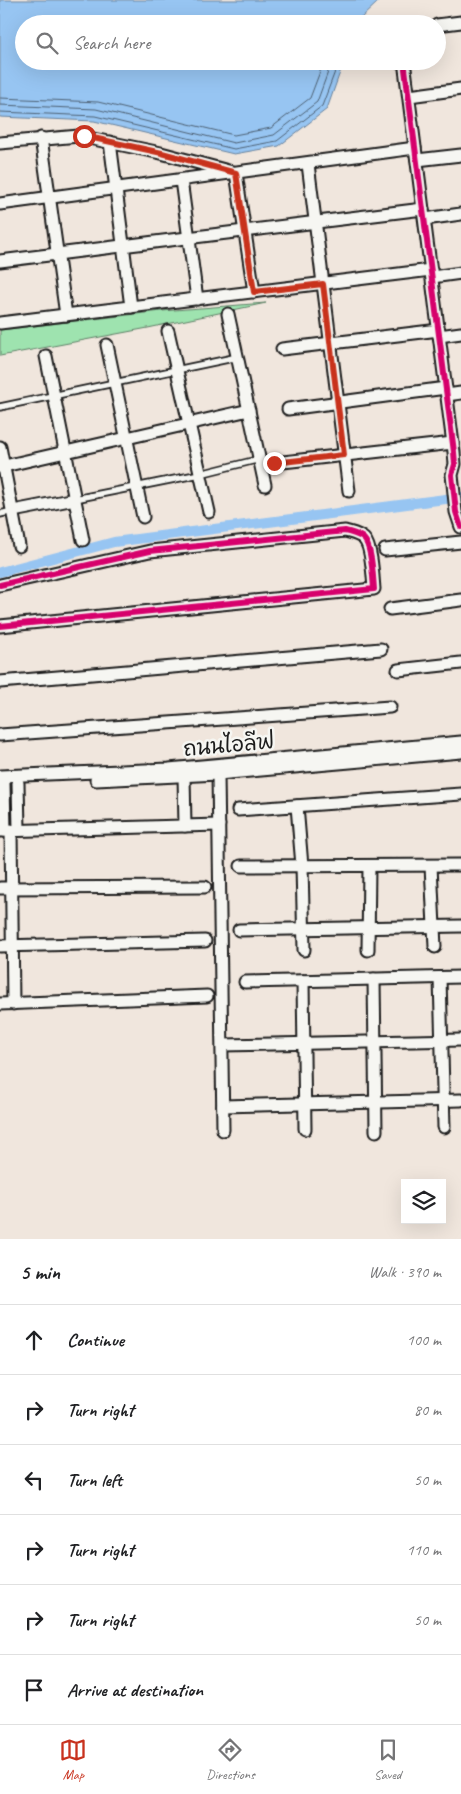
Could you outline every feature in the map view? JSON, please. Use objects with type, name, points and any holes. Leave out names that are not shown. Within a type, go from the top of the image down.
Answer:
[{"type":"street","points":[[446,24],[461,22]]},
{"type":"street","points":[[405,70],[456,449],[458,469],[452,475],[456,512],[461,527]]},
{"type":"street","points":[[409,96],[461,89]]},
{"type":"street","points":[[0,143],[79,136],[162,153],[236,173]]},
{"type":"street","points":[[41,138],[66,315]]},
{"type":"street","points":[[110,142],[131,307]]},
{"type":"street","points":[[0,204],[416,148]]},
{"type":"street","points":[[417,160],[461,155]]},
{"type":"street","points":[[308,164],[349,491]]},
{"type":"street","points":[[236,173],[254,292]]},
{"type":"street","points":[[181,180],[197,299]]},
{"type":"street","points":[[0,261],[315,222],[424,214],[461,214]]},
{"type":"street","points":[[0,323],[323,284],[461,273]]},
{"type":"street","points":[[228,314],[265,485]]},
{"type":"street","points":[[168,331],[209,512]]},
{"type":"street","points":[[282,349],[439,333],[461,333]]},
{"type":"street","points":[[107,345],[128,437],[143,517]]},
{"type":"street","points":[[46,356],[83,540]]},
{"type":"street","points":[[288,408],[447,392],[461,393]]},
{"type":"street","points":[[2,466],[250,410]]},
{"type":"street","points":[[0,447],[2,466],[19,546]]},
{"type":"street","points":[[274,463],[344,455],[456,449]]},
{"type":"street","points":[[13,511],[75,499]]},
{"type":"street","points":[[0,585],[150,551],[345,531],[358,535],[365,540],[370,554],[374,590],[0,626]]},
{"type":"street","points":[[385,550],[461,542]]},
{"type":"street","points":[[390,609],[461,600]]},
{"type":"street","points":[[0,682],[381,648]]},
{"type":"street","points":[[398,670],[461,663]]},
{"type":"street","points":[[0,735],[390,707]]},
{"type":"street","name":"ถนนไอลีฟ","points":[[1,781],[169,769],[461,742]]},
{"type":"street","name":"ถนนไอลีฟ","points":[[1,781],[18,783],[218,774],[461,752]]},
{"type":"street","points":[[218,774],[223,1130]]},
{"type":"street","points":[[184,776],[185,826]]},
{"type":"street","points":[[1,781],[9,831]]},
{"type":"street","points":[[13,1004],[12,946],[6,888],[9,831],[18,783]]},
{"type":"street","points":[[238,810],[461,794]]},
{"type":"street","points":[[297,806],[302,866],[304,950]]},
{"type":"street","points":[[9,831],[219,825]]},
{"type":"street","points":[[241,866],[461,865]]},
{"type":"street","points":[[368,950],[369,866]]},
{"type":"street","points":[[431,866],[435,947]]},
{"type":"street","points":[[6,888],[204,887]]},
{"type":"street","points":[[239,930],[461,926]]},
{"type":"street","points":[[0,946],[205,941]]},
{"type":"street","points":[[440,978],[444,1127]]},
{"type":"street","points":[[245,982],[461,978]]},
{"type":"street","points":[[374,979],[376,1131]]},
{"type":"street","points":[[303,980],[306,1129]]},
{"type":"street","points":[[0,1004],[207,996]]},
{"type":"street","points":[[223,1046],[461,1040]]},
{"type":"street","points":[[223,1106],[461,1100]]},
{"type":"lane","points":[[0,407],[54,394],[238,357]]},
{"type":"lane","points":[[75,499],[200,474],[260,459]]},
{"type":"lane","points":[[0,514],[13,511]]},
{"type":"green space","points":[[266,303],[0,356],[0,330],[162,311]]},
{"type":"water","points":[[0,0],[380,0],[364,15],[15,15],[15,70],[341,70],[327,109],[279,146],[234,154],[94,121],[0,117]]},
{"type":"waterway","points":[[0,572],[114,542],[461,497]]},
{"type":"cycle path","points":[[405,70],[454,452],[455,464],[452,475],[456,512],[461,527]]},
{"type":"cycle path","points":[[0,585],[150,551],[345,531],[360,536],[367,543],[372,563],[374,589],[0,626]]},
{"type":"route","points":[[84,136],[162,153],[236,173],[254,292],[323,284],[344,455],[274,463]]}]
